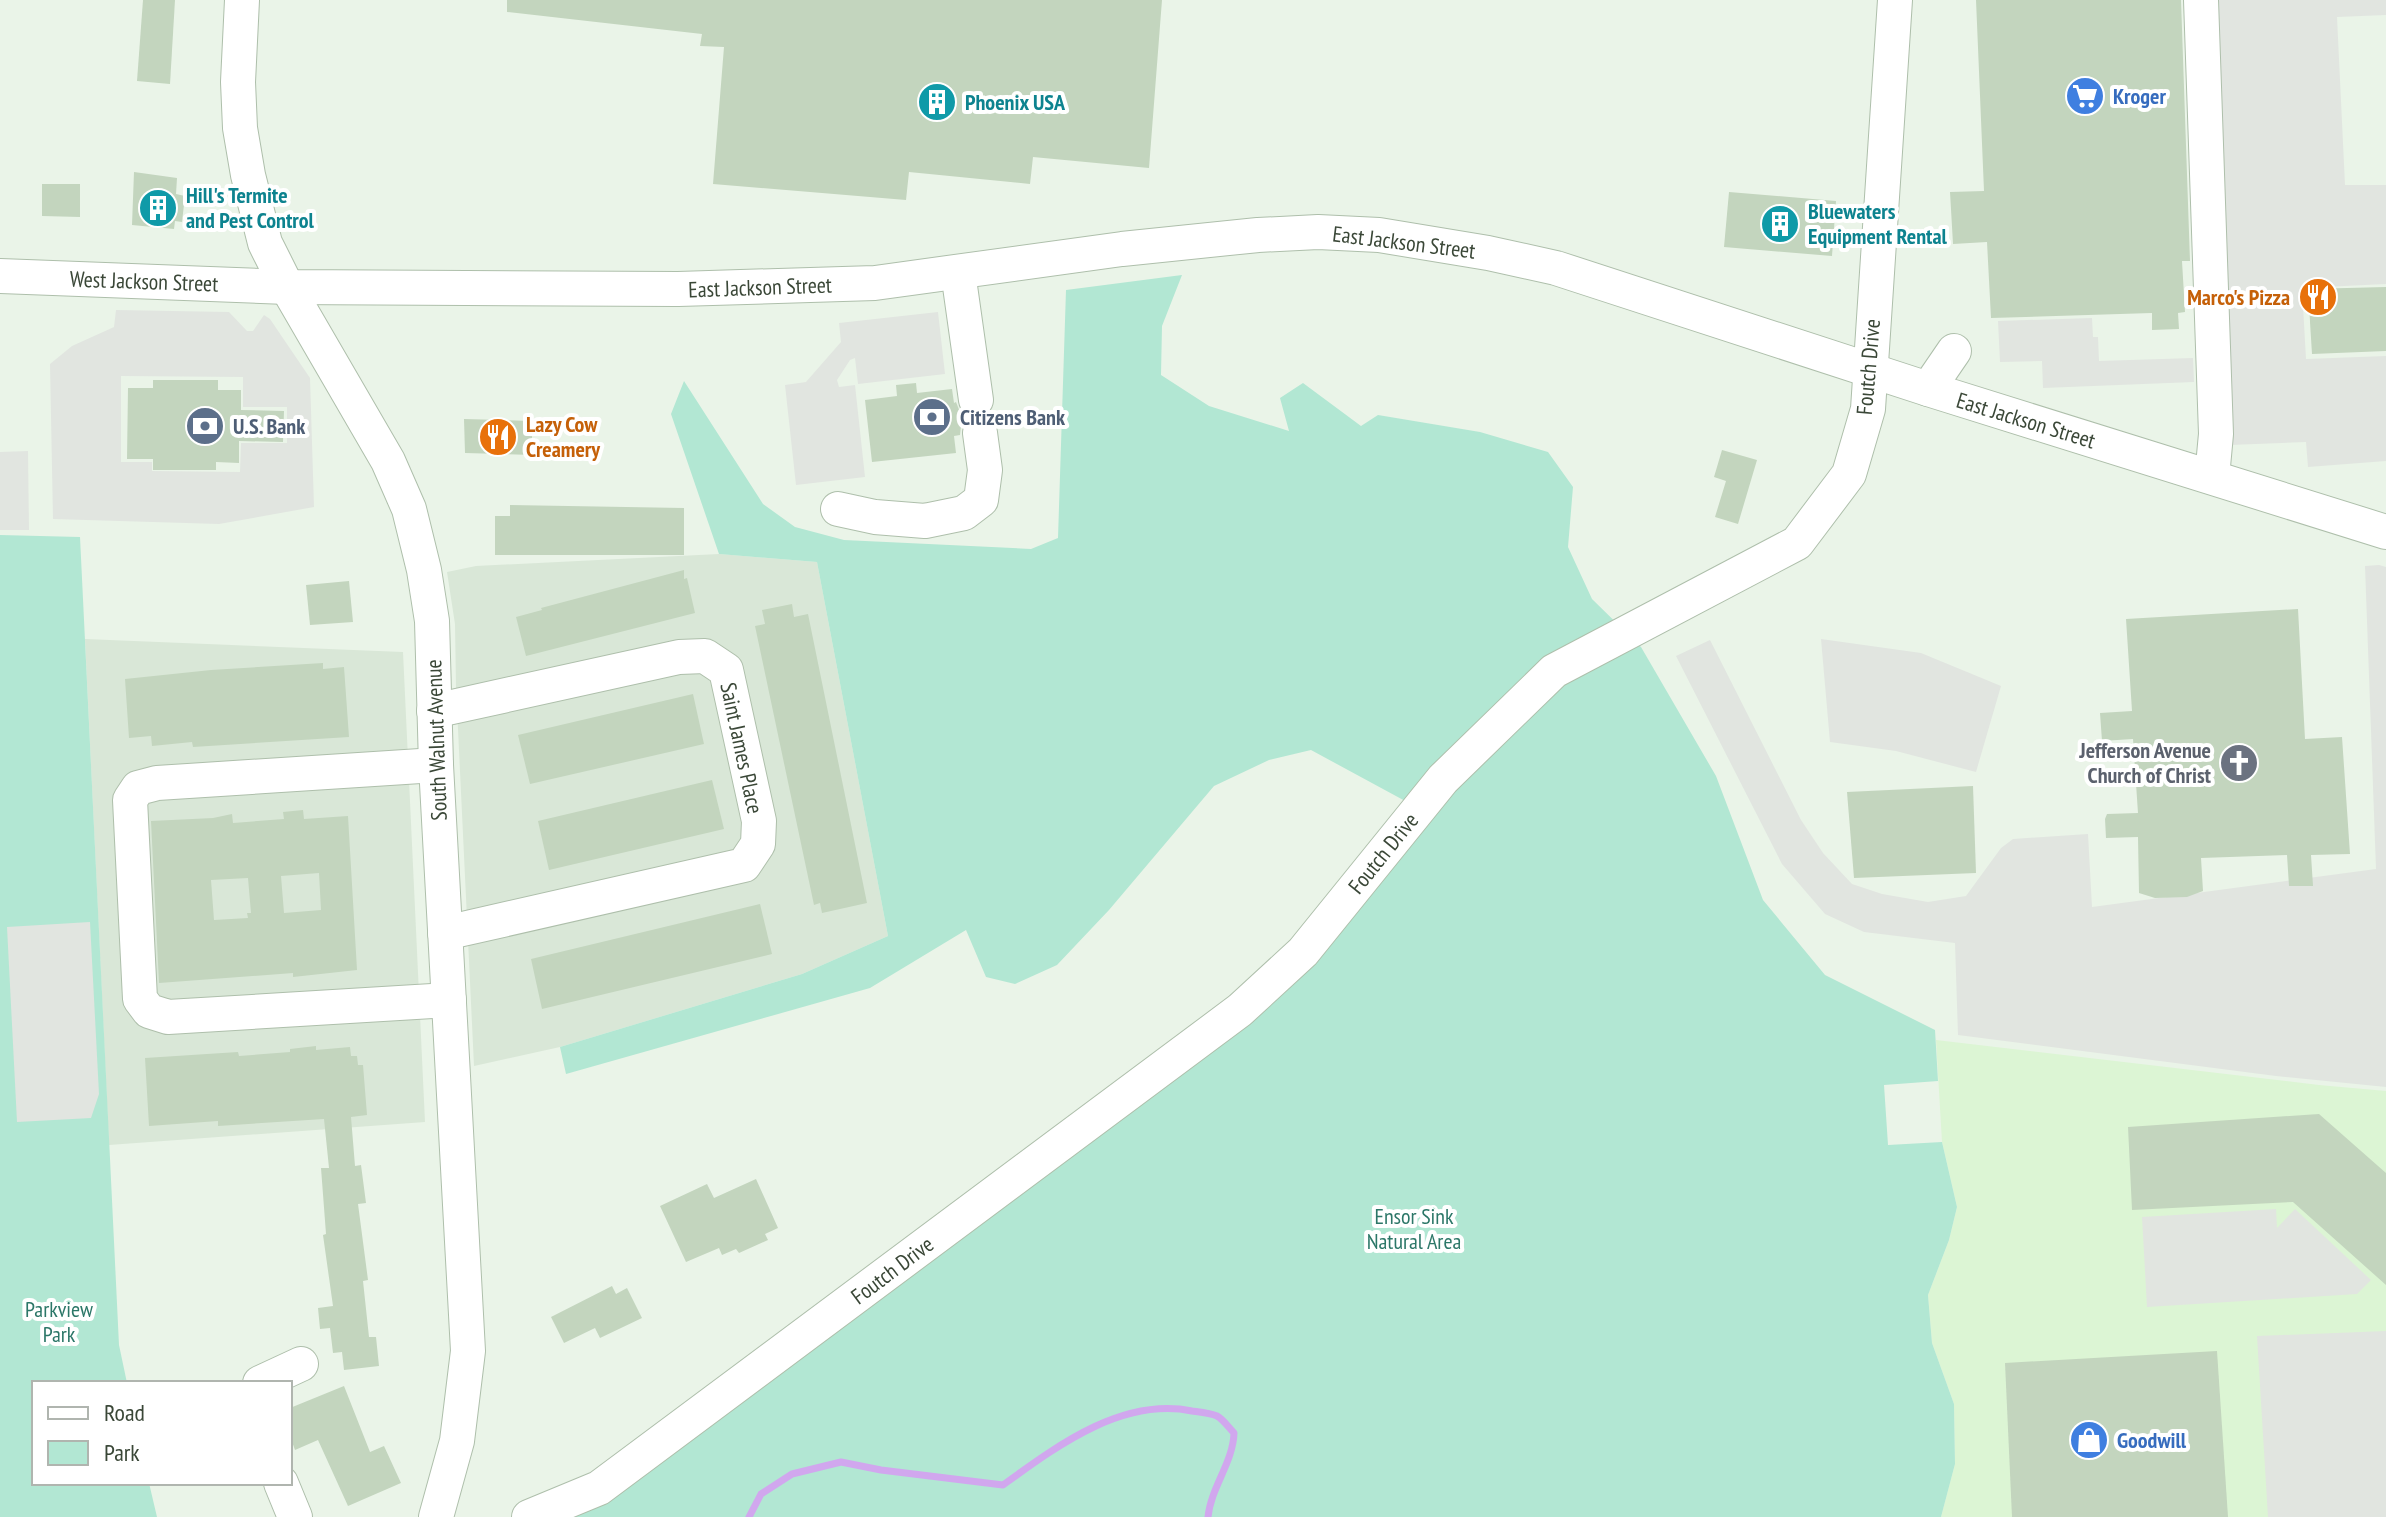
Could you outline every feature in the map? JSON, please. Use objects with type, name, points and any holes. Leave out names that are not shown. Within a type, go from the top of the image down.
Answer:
[{"type":"street","name":"South Walnut Avenue","points":[[242,0],[238,82],[240,128],[265,243],[287,287],[388,461],[409,509],[424,570],[432,621],[436,765],[468,1351],[444,1515]]},
{"type":"street","name":"Foutch Drive","points":[[529,1517],[603,1502],[1240,1010],[1303,952],[1443,779],[1554,671],[1797,543],[1849,474],[1868,409],[1895,0]]},
{"type":"street","points":[[2201,0],[2216,434],[2212,477]]},
{"type":"street","name":"East Jackson Street","points":[[287,287],[577,290],[875,283],[1122,249],[1258,235],[1318,232],[1379,235],[1556,268],[1928,389],[2386,532]]},
{"type":"street","points":[[838,509],[875,517],[925,521],[964,513],[981,500],[985,470],[958,272]]},
{"type":"street","name":"West Jackson Street","points":[[0,276],[287,287]]},
{"type":"street","points":[[1928,389],[1954,351]]},
{"type":"street","name":"Saint James Place","points":[[434,711],[679,657],[705,656],[726,670],[759,821],[758,844],[744,865],[445,933]]},
{"type":"street","points":[[436,765],[157,783],[138,788],[130,800],[140,999],[149,1011],[168,1017],[449,1000]]},
{"type":"street","points":[[264,1381],[301,1364]]},
{"type":"street","points":[[282,1485],[295,1517]]},
{"type":"shaded area","points":[[2214,0],[2386,0],[2386,15],[2337,17],[2345,185],[2386,185],[2386,284],[2302,288],[2306,359],[2386,356],[2386,461],[2308,467],[2306,442],[2230,445]]},
{"type":"shaded area","points":[[116,310],[229,312],[247,331],[253,331],[264,315],[270,319],[310,378],[314,507],[219,524],[53,519],[50,364],[72,346],[114,327]],"holes":[[[121,376],[243,377],[243,407],[287,407],[287,443],[241,443],[240,472],[152,471],[152,462],[121,462]]]},
{"type":"shaded area","points":[[938,312],[945,374],[858,384],[855,358],[850,360],[837,380],[839,387],[855,385],[865,477],[796,485],[785,385],[806,382],[841,342],[839,323]]},
{"type":"shaded area","points":[[2092,318],[2093,337],[2098,337],[2099,361],[2193,358],[2194,382],[2043,388],[2042,361],[2000,362],[1998,321]]},
{"type":"shaded area","points":[[28,451],[29,530],[0,530],[0,452]]},
{"type":"shaded area","points":[[719,554],[817,562],[888,936],[802,974],[560,1047],[474,1066],[455,624],[447,572],[476,566]]},
{"type":"shaded area","points":[[2365,566],[2386,567],[2386,1087],[1958,1035],[1955,943],[1864,932],[1825,914],[1782,864],[1676,656],[1710,640],[1801,820],[1823,853],[1852,884],[1882,894],[1928,902],[1966,896],[2001,848],[2013,839],[2088,834],[2092,907],[2376,869]]},
{"type":"shaded area","points":[[85,639],[403,652],[425,1122],[109,1145]]},
{"type":"shaded area","points":[[1821,639],[1921,653],[2001,686],[1976,772],[1896,751],[1830,742]]},
{"type":"shaded area","points":[[90,922],[99,1094],[91,1118],[17,1122],[7,927]]},
{"type":"shaded area","points":[[1936,1040],[2386,1091],[2386,1517],[1941,1517],[1955,1464],[1954,1404],[1932,1343],[1928,1295],[1949,1240],[1957,1207],[1942,1142]]},
{"type":"shaded area","points":[[2276,1209],[2277,1228],[2295,1209],[2371,1280],[2357,1294],[2147,1307],[2142,1217]]},
{"type":"shaded area","points":[[2386,1331],[2386,1517],[2268,1517],[2257,1336]]},
{"type":"green space","name":"Ensor Sink Natural Area","points":[[1182,275],[1162,326],[1161,375],[1209,406],[1289,431],[1280,398],[1303,383],[1361,426],[1378,415],[1480,432],[1548,452],[1573,487],[1568,547],[1592,599],[1641,647],[1716,776],[1763,900],[1825,975],[1935,1030],[1938,1081],[1884,1085],[1888,1145],[1942,1142],[1957,1207],[1949,1240],[1928,1295],[1932,1343],[1954,1404],[1955,1464],[1941,1517],[569,1517],[1303,952],[1407,802],[1311,750],[1269,760],[1214,786],[1109,910],[1057,965],[1015,984],[986,977],[966,930],[870,988],[566,1074],[560,1047],[802,974],[888,936],[817,562],[719,554],[671,414],[684,381],[763,504],[795,527],[844,540],[1031,549],[1058,538],[1066,290]]},
{"type":"green space","name":"Parkview Park","points":[[0,535],[80,537],[119,1345],[127,1381],[32,1381],[32,1485],[149,1485],[157,1517],[0,1517]]},
{"type":"building","points":[[143,0],[175,0],[170,84],[137,81]]},
{"type":"building","name":"Phoenix USA","points":[[507,0],[1162,0],[1149,168],[1033,157],[1030,184],[909,172],[906,200],[713,184],[724,47],[700,46],[702,34],[507,12]]},
{"type":"building","name":"Kroger","points":[[1976,0],[2181,0],[2190,261],[2182,261],[2185,312],[2178,313],[2179,329],[2152,330],[2152,313],[1991,318],[1987,242],[1953,244],[1950,192],[1984,191]]},
{"type":"building","name":"Hill's Termite and Pest Control","points":[[134,172],[177,178],[176,194],[185,196],[182,222],[175,221],[174,229],[132,225]]},
{"type":"building","points":[[42,184],[80,184],[80,217],[42,216]]},
{"type":"building","name":"Bluewaters Equipment Rental","points":[[1729,192],[1836,201],[1832,256],[1724,247]]},
{"type":"building","points":[[2386,287],[2386,351],[2312,354],[2308,289]]},
{"type":"building","name":"U.S. Bank","points":[[153,380],[218,380],[218,390],[241,390],[241,410],[284,411],[283,442],[239,441],[239,463],[216,462],[216,470],[153,470],[153,459],[127,459],[128,388],[153,388]]},
{"type":"building","name":"Citizens Bank","points":[[916,383],[917,393],[952,389],[954,403],[967,418],[961,426],[960,435],[954,436],[956,453],[872,462],[865,400],[897,396],[896,385]]},
{"type":"building","name":"Lazy Cow Creamery","points":[[464,419],[532,421],[532,455],[465,453]]},
{"type":"building","points":[[1722,450],[1757,460],[1738,524],[1715,517],[1726,481],[1714,477]]},
{"type":"building","points":[[510,505],[684,508],[684,555],[495,555],[495,516],[510,516]]},
{"type":"building","points":[[684,570],[695,613],[526,656],[516,617]]},
{"type":"building","points":[[349,581],[353,622],[310,625],[306,585]]},
{"type":"building","points":[[792,604],[794,617],[808,614],[867,903],[822,913],[820,903],[814,905],[755,626],[765,624],[762,610]]},
{"type":"building","name":"Jefferson Avenue Church of Christ","points":[[2298,609],[2305,739],[2342,737],[2350,854],[2311,855],[2313,886],[2289,886],[2287,855],[2201,858],[2203,891],[2187,897],[2155,898],[2139,893],[2138,837],[2106,838],[2105,819],[2107,814],[2138,813],[2133,739],[2102,741],[2100,713],[2132,711],[2126,619]]},
{"type":"building","points":[[323,663],[323,669],[344,667],[349,737],[193,747],[192,742],[152,746],[151,736],[129,738],[125,679]]},
{"type":"building","points":[[693,694],[704,744],[530,784],[518,735]]},
{"type":"building","points":[[712,780],[724,829],[549,870],[538,821]]},
{"type":"building","points":[[1973,786],[1976,873],[1854,878],[1847,792]]},
{"type":"building","points":[[303,810],[304,819],[348,816],[357,970],[293,977],[293,973],[159,983],[151,821],[232,814],[233,823],[284,819],[283,812]],"holes":[[[319,873],[321,910],[284,913],[281,876]],[[248,878],[251,913],[247,913],[248,918],[214,920],[211,880]]]},
{"type":"building","points":[[760,904],[772,954],[542,1009],[531,959]]},
{"type":"building","points":[[316,1046],[316,1050],[350,1047],[351,1056],[357,1056],[358,1065],[363,1065],[367,1115],[351,1117],[355,1166],[361,1165],[366,1203],[358,1204],[368,1280],[363,1281],[369,1337],[376,1337],[379,1366],[344,1370],[342,1352],[333,1353],[330,1328],[320,1329],[318,1308],[333,1306],[323,1235],[326,1234],[321,1168],[329,1168],[324,1119],[218,1126],[218,1121],[149,1126],[145,1058],[238,1052],[239,1056],[290,1052],[290,1049]]},
{"type":"building","points":[[2319,1114],[2386,1173],[2386,1285],[2293,1202],[2132,1210],[2128,1127]]},
{"type":"building","points":[[756,1179],[778,1228],[765,1234],[768,1240],[739,1253],[736,1249],[722,1255],[719,1248],[686,1262],[660,1206],[707,1184],[714,1198]]},
{"type":"building","points":[[612,1286],[616,1294],[627,1288],[642,1318],[600,1338],[595,1328],[564,1343],[551,1317]]},
{"type":"building","points":[[2217,1351],[2228,1517],[2012,1517],[2005,1363]]},
{"type":"building","points":[[344,1386],[370,1452],[384,1446],[401,1483],[348,1506],[318,1440],[295,1450],[292,1442],[292,1407]]},
{"type":"waterway","points":[[749,1517],[761,1494],[792,1474],[841,1462],[1003,1485],[1045,1455],[1092,1428],[1141,1411],[1166,1409],[1214,1415],[1234,1433],[1230,1455],[1213,1495],[1208,1517]]},
{"type":"place","name":"Kroger","points":[[2085,96]]},
{"type":"place","name":"Phoenix USA","points":[[937,102]]},
{"type":"place","name":"Hill's Termite and Pest Control","points":[[158,208]]},
{"type":"place","name":"Bluewaters Equipment Rental","points":[[1780,224]]},
{"type":"place","name":"Marco's Pizza","points":[[2318,297]]},
{"type":"place","name":"Citizens Bank","points":[[932,417]]},
{"type":"place","name":"U.S. Bank","points":[[205,426]]},
{"type":"place","name":"Lazy Cow Creamery","points":[[498,437]]},
{"type":"place","name":"Jefferson Avenue Church of Christ","points":[[2239,763]]},
{"type":"place","name":"Goodwill","points":[[2089,1440]]}]
